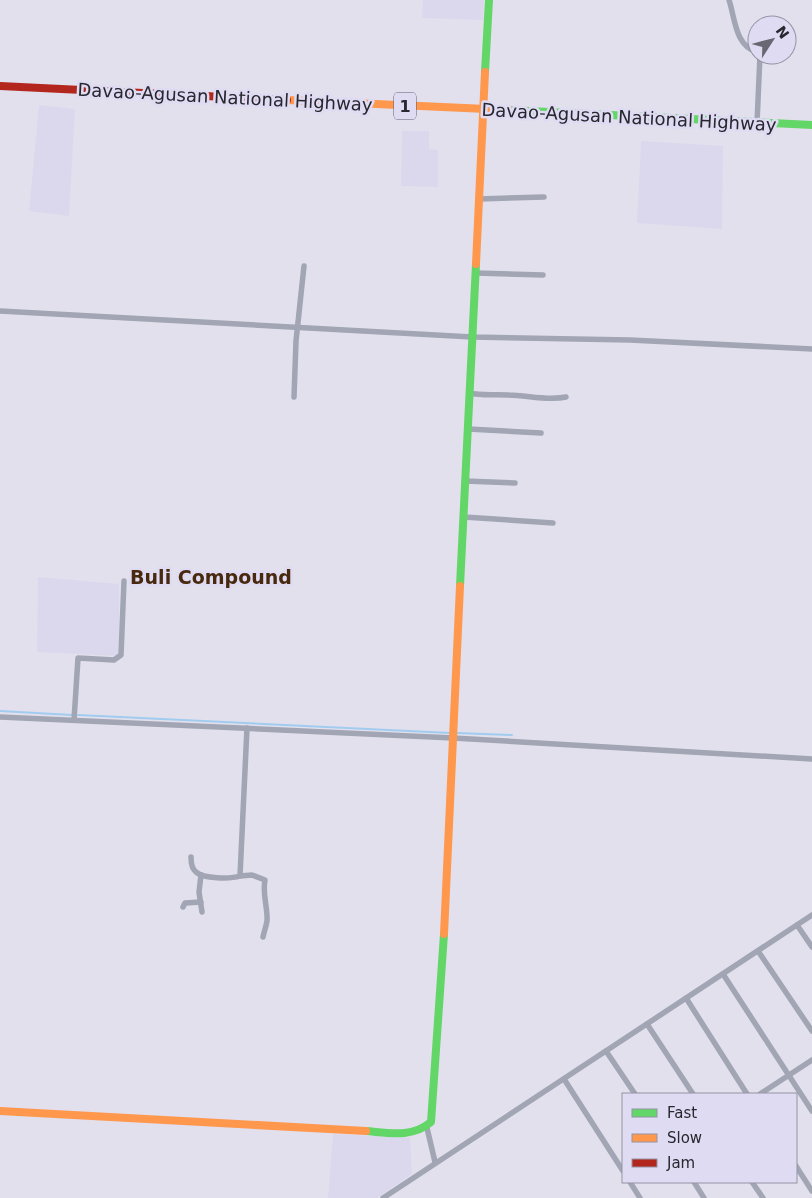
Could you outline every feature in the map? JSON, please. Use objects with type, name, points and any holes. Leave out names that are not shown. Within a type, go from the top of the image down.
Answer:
[{"type":"main road","points":[[0,1110],[340,1131],[420,1131],[427,1128],[431,1122],[446,914],[488,0]]},
{"type":"main road","name":"Davao-Agusan National Highway","points":[[0,86],[811,126]]},
{"type":"street","points":[[729,0],[741,40],[747,47]]},
{"type":"street","points":[[758,65],[758,123]]},
{"type":"street","points":[[479,199],[544,197]]},
{"type":"street","points":[[294,397],[296,341],[304,266]]},
{"type":"street","points":[[474,273],[543,275]]},
{"type":"street","points":[[0,312],[472,337],[630,340],[812,349]]},
{"type":"street","points":[[469,393],[488,396],[507,394],[556,399],[566,397]]},
{"type":"street","points":[[468,429],[541,433]]},
{"type":"street","points":[[466,481],[515,483]]},
{"type":"street","points":[[464,517],[554,523]]},
{"type":"street","points":[[74,720],[78,658],[114,660],[121,655],[124,580]]},
{"type":"street","points":[[0,717],[453,738],[812,759]]},
{"type":"street","points":[[240,876],[247,728]]},
{"type":"street","points":[[191,857],[193,868],[201,875],[233,879],[252,875],[265,880],[264,905],[267,921],[263,929],[263,938]]},
{"type":"street","points":[[201,875],[199,881],[202,912]]},
{"type":"street","points":[[183,907],[185,902],[201,902]]},
{"type":"street","points":[[383,1198],[812,915]]},
{"type":"street","points":[[797,924],[812,947]]},
{"type":"street","points":[[758,951],[812,1031]]},
{"type":"street","points":[[723,974],[812,1111]]},
{"type":"street","points":[[686,998],[746,1093]]},
{"type":"street","points":[[647,1024],[692,1093]]},
{"type":"street","points":[[606,1051],[634,1093]]},
{"type":"street","points":[[762,1093],[812,1060]]},
{"type":"street","points":[[564,1079],[622,1169]]},
{"type":"street","points":[[427,1128],[435,1162]]},
{"type":"street","points":[[797,1168],[812,1191]]},
{"type":"street","points":[[631,1183],[640,1198]]},
{"type":"street","points":[[695,1183],[704,1198]]},
{"type":"street","points":[[753,1183],[763,1198]]},
{"type":"shaded area","points":[[423,0],[484,0],[483,20],[422,18]]},
{"type":"shaded area","points":[[39,105],[75,109],[69,216],[29,211]]},
{"type":"shaded area","points":[[402,131],[429,131],[429,149],[438,150],[438,187],[401,186]]},
{"type":"shaded area","points":[[641,141],[723,146],[722,229],[637,223]]},
{"type":"shaded area","points":[[38,577],[119,584],[119,656],[37,652]]},
{"type":"shaded area","points":[[333,1134],[410,1138],[412,1174],[377,1198],[328,1198]]},
{"type":"waterway","points":[[0,711],[72,715]]},
{"type":"waterway","points":[[78,715],[450,733]]},
{"type":"waterway","points":[[457,733],[512,735]]},
{"type":"traffic: fast","points":[[485,72],[489,0]]},
{"type":"traffic: fast","points":[[509,110],[812,125]]},
{"type":"traffic: fast","points":[[460,586],[476,264]]},
{"type":"traffic: fast","points":[[366,1131],[408,1132],[424,1127],[431,1122],[444,934]]},
{"type":"traffic: slow","points":[[476,264],[485,72]]},
{"type":"traffic: slow","points":[[287,100],[509,110]]},
{"type":"traffic: slow","points":[[444,934],[460,586]]},
{"type":"traffic: slow","points":[[0,1111],[366,1131]]},
{"type":"traffic: jam","points":[[0,86],[287,100]]},
{"type":"district","name":"Buli Compound","points":[[211,577]]}]
